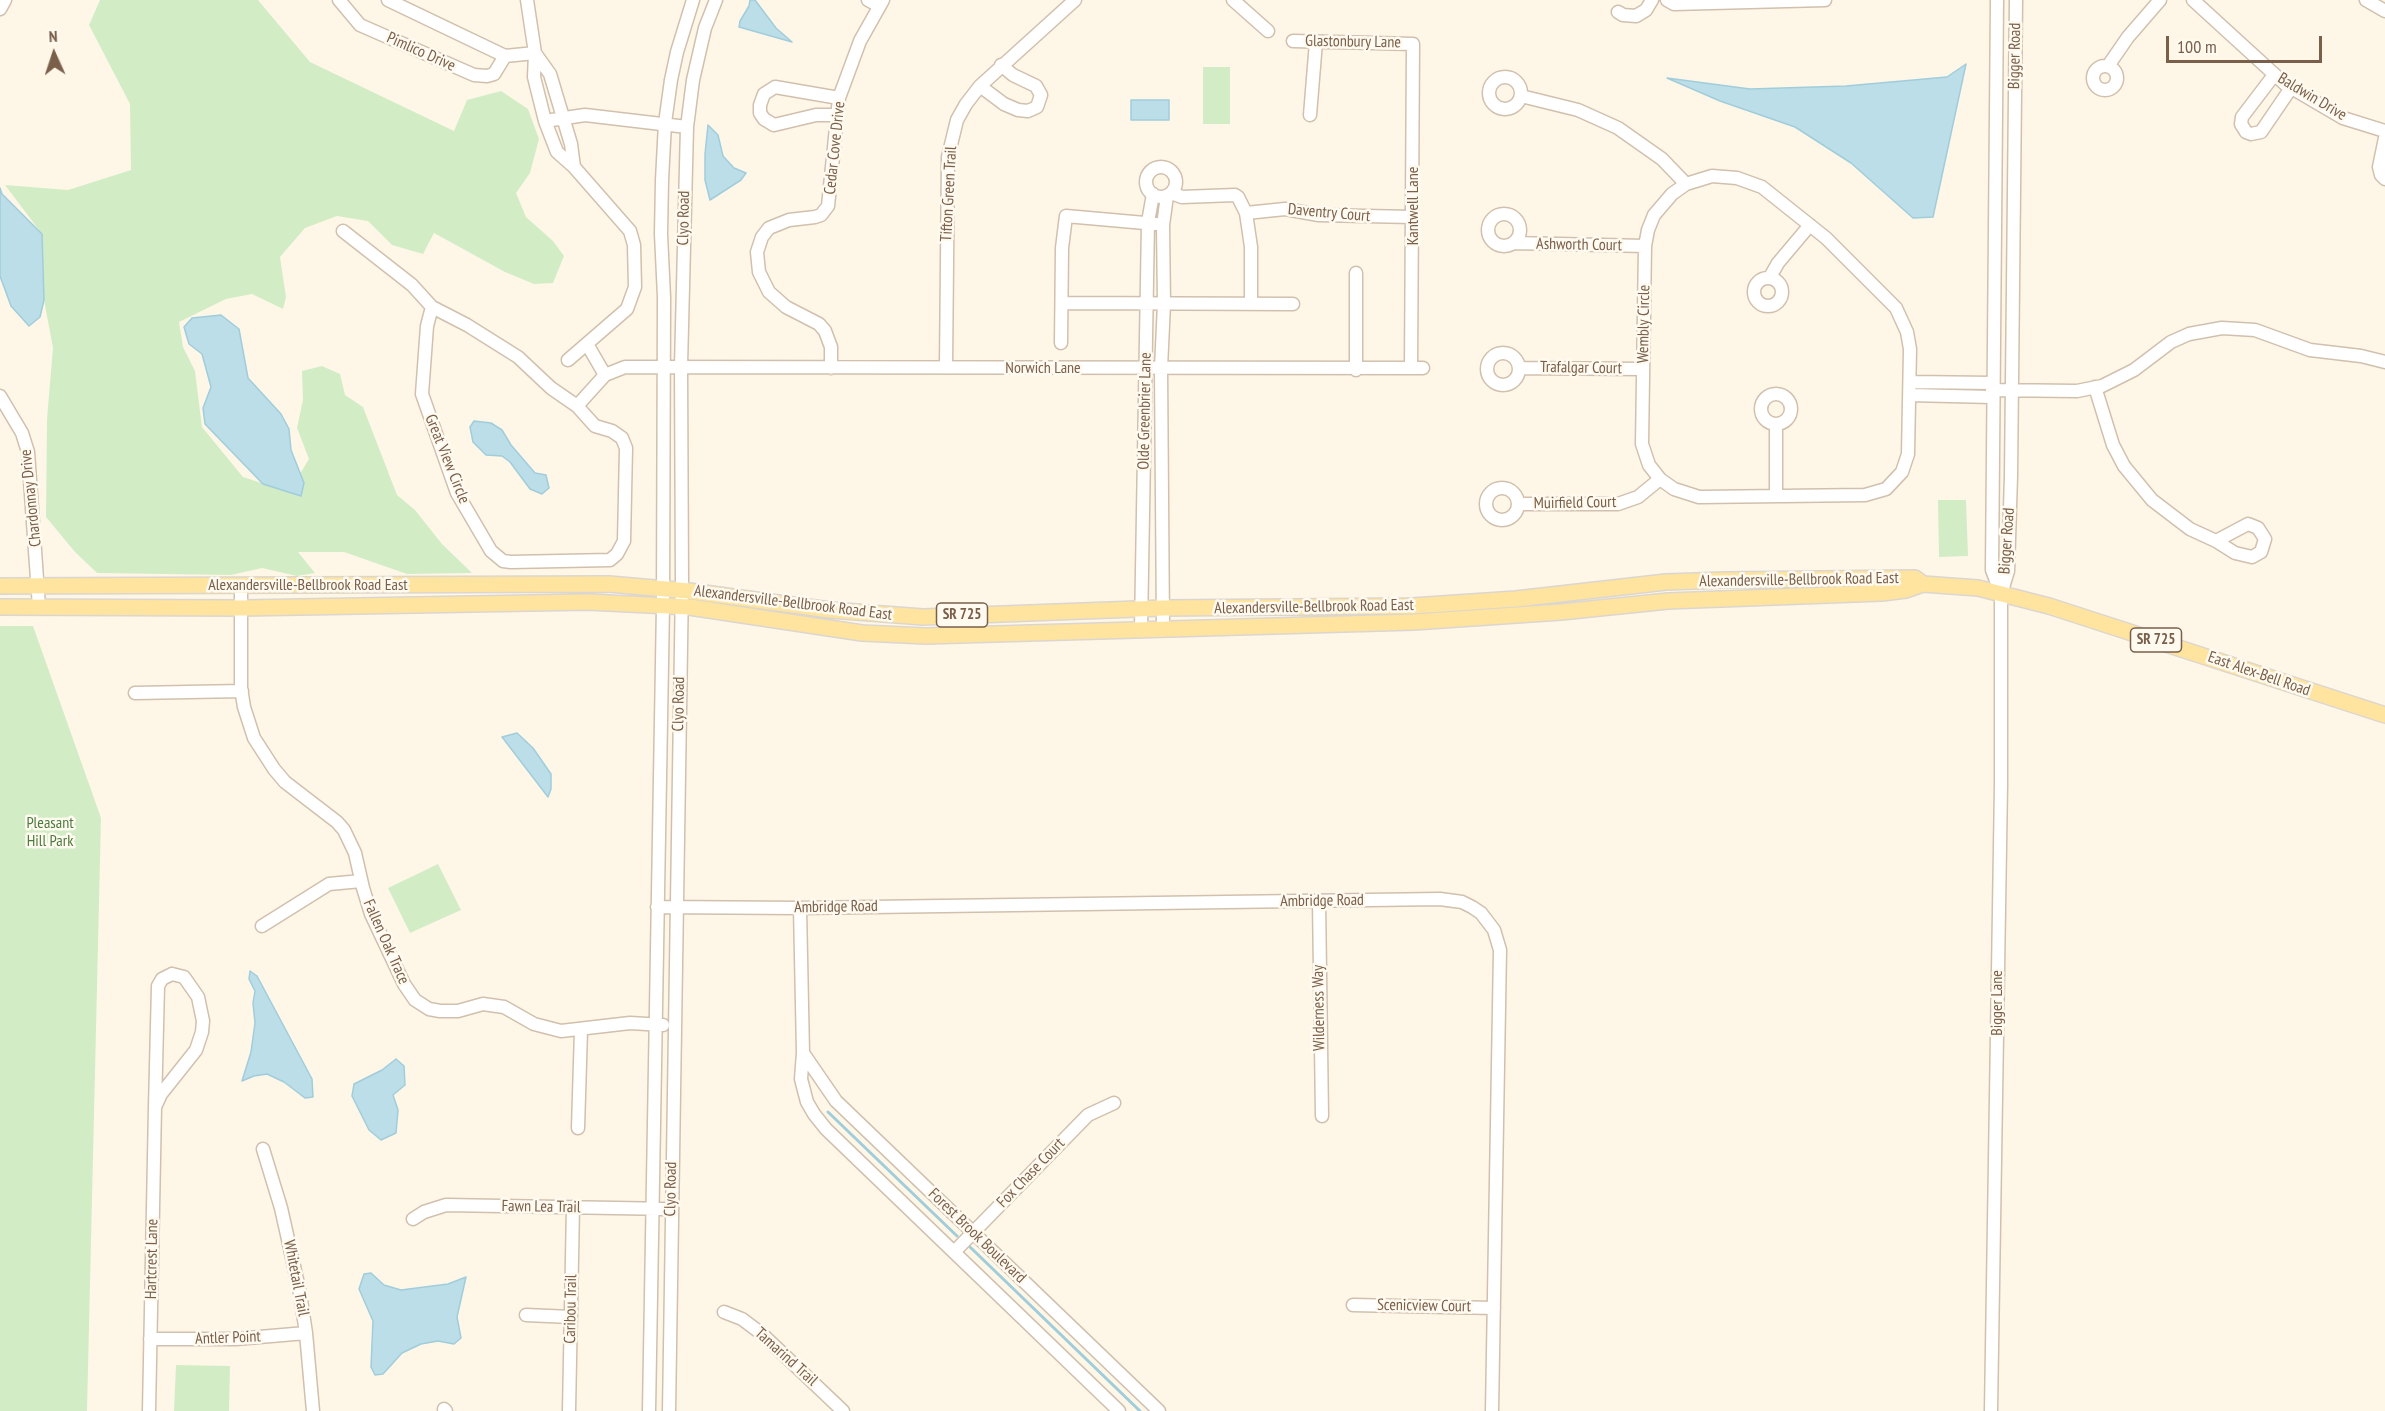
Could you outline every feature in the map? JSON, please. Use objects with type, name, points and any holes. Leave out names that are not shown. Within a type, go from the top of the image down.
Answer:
[{"type":"main road","name":"Alexandersville-Bellbrook Road East","points":[[0,607],[243,608],[588,602],[663,605],[897,636],[1141,629],[1413,614],[1613,588],[1725,580],[1915,578],[1923,584]]},
{"type":"main road","name":"Alexandersville-Bellbrook Road East","points":[[0,586],[580,583],[663,588],[830,610],[923,617],[1163,608],[1413,614],[1561,612],[1613,605],[1715,598],[1882,593],[1906,591],[1923,584]]},
{"type":"main road","points":[[431,584],[431,604]]},
{"type":"main road","name":"East Alex-Bell Road","points":[[1923,584],[1978,588],[2075,614],[2385,715]]},
{"type":"main road","points":[[1613,588],[1613,605]]},
{"type":"street","points":[[0,9],[5,0]]},
{"type":"street","name":"Pimlico Drive","points":[[339,0],[360,25],[474,75],[494,74],[506,56],[388,0]]},
{"type":"street","points":[[527,0],[535,53],[534,77],[545,122],[557,152],[574,166],[630,231],[634,245],[635,288],[627,309],[568,360]]},
{"type":"street","name":"Clyo Road","points":[[649,1411],[663,605],[664,297],[661,234],[664,123],[676,52],[693,0]]},
{"type":"street","name":"Clyo Road","points":[[669,1411],[681,607],[681,366],[687,127],[693,80],[705,28],[716,0]]},
{"type":"street","name":"Tifton Green Trail","points":[[945,367],[948,157],[957,120],[980,86],[1075,0]]},
{"type":"street","points":[[1233,0],[1268,31]]},
{"type":"street","points":[[1618,12],[1623,15],[1636,16],[1646,10],[1652,0]]},
{"type":"street","points":[[1667,0],[1674,4],[1825,0]]},
{"type":"street","name":"Bigger Road","points":[[1997,0],[1992,570],[2001,594]]},
{"type":"street","name":"Bigger Road","points":[[2001,594],[2008,571],[2016,0]]},
{"type":"street","points":[[2108,66],[2128,37],[2160,0]]},
{"type":"street","name":"Baldwin Drive","points":[[2193,0],[2291,88],[2343,118],[2385,132]]},
{"type":"street","points":[[2366,0],[2385,11]]},
{"type":"street","name":"Cedar Cove Drive","points":[[831,368],[831,347],[825,331],[819,324],[777,300],[763,283],[757,262],[759,242],[769,228],[789,220],[821,215],[828,206],[839,98],[877,2]]},
{"type":"street","name":"Glastonbury Lane","points":[[1293,41],[1413,44]]},
{"type":"street","points":[[1310,115],[1316,42]]},
{"type":"street","name":"Kantwell Lane","points":[[1413,44],[1413,217],[1417,368]]},
{"type":"street","points":[[506,56],[535,53]]},
{"type":"street","points":[[535,53],[550,74],[571,144],[574,166]]},
{"type":"street","points":[[980,86],[1009,106],[1028,111],[1037,107],[1041,96],[1036,86],[1014,75],[1001,65]]},
{"type":"street","points":[[2274,75],[2242,117],[2241,124],[2246,132],[2256,134],[2261,132],[2291,88]]},
{"type":"street","points":[[836,115],[816,115],[774,125],[764,119],[760,113],[760,105],[764,94],[780,87],[839,98]]},
{"type":"street","points":[[1521,96],[1578,110],[1618,128],[1662,159],[1686,184]]},
{"type":"street","points":[[545,122],[585,114],[687,127]]},
{"type":"street","points":[[2385,138],[2379,167],[2385,179]]},
{"type":"street","name":"Olde Greenbrier Lane","points":[[1141,629],[1148,222],[1152,194],[1147,186],[1147,177],[1158,168],[1167,169],[1174,176],[1175,185],[1169,194],[1163,225],[1164,304],[1161,368],[1163,628]]},
{"type":"street","name":"Wembly Circle","points":[[1712,176],[1725,176],[1749,181],[1761,187],[1810,225],[1896,308],[1907,332],[1911,382],[1906,464],[1896,480],[1886,489],[1865,495],[1699,497],[1684,494],[1660,479],[1649,465],[1642,444],[1645,246],[1654,215],[1672,194],[1686,184],[1712,176]]},
{"type":"street","points":[[1152,194],[1235,195],[1238,197],[1246,213],[1251,247],[1251,304]]},
{"type":"street","name":"Daventry Court","points":[[1246,213],[1285,209],[1319,215],[1413,217]]},
{"type":"street","points":[[1061,343],[1062,248],[1066,216],[1163,225]]},
{"type":"street","points":[[1770,277],[1778,263],[1810,225]]},
{"type":"street","name":"Great View Circle","points":[[343,231],[412,285],[432,306],[518,357],[551,388],[577,406],[595,426],[612,431],[622,438],[626,448],[624,541],[618,554],[610,560],[512,562],[503,561],[490,550],[457,493],[422,394],[427,326],[432,306]]},
{"type":"street","name":"Ashworth Court","points":[[1514,243],[1645,246]]},
{"type":"street","points":[[1356,273],[1356,370]]},
{"type":"street","points":[[1063,303],[1293,304]]},
{"type":"street","points":[[1910,395],[1992,390],[2077,391],[2095,387],[2128,374],[2170,342],[2189,334],[2222,328],[2255,330],[2310,350],[2361,356],[2385,362]]},
{"type":"street","points":[[587,344],[605,375]]},
{"type":"street","points":[[577,406],[605,375],[625,367],[663,366]]},
{"type":"street","name":"Norwich Lane","points":[[663,366],[1356,370],[1417,368]]},
{"type":"street","name":"Trafalgar Court","points":[[1519,368],[1644,369]]},
{"type":"street","points":[[1911,382],[1992,390]]},
{"type":"street","points":[[2095,387],[2113,445],[2136,482],[2168,513],[2190,529],[2216,541]]},
{"type":"street","name":"Chardonnay Drive","points":[[0,396],[22,433],[28,452],[39,607]]},
{"type":"street","points":[[1776,424],[1776,495]]},
{"type":"street","name":"Muirfield Court","points":[[1518,504],[1618,504],[1638,497],[1660,479]]},
{"type":"street","name":"Fallen Oak Trace","points":[[241,585],[242,691],[248,723],[262,753],[285,782],[344,830],[355,853],[371,914],[404,984],[415,1000],[423,1006],[451,1012],[483,1004],[504,1007],[549,1029],[581,1030],[630,1023],[673,1026]]},
{"type":"street","name":"Bigger Lane","points":[[1991,1411],[2001,772],[2001,594]]},
{"type":"street","points":[[135,693],[242,691]]},
{"type":"street","points":[[262,926],[329,884],[361,881]]},
{"type":"street","name":"Ambridge Road","points":[[657,907],[800,908],[1451,900],[1472,907],[1494,930],[1500,950],[1492,1411]]},
{"type":"street","name":"Wilderness Way","points":[[1319,901],[1322,1116]]},
{"type":"street","name":"Forest Brook Boulevard","points":[[800,908],[802,1086],[814,1114],[826,1129],[1119,1411]]},
{"type":"street","name":"Hartcrest Lane","points":[[149,1411],[150,1338],[155,1107],[158,986],[166,976],[177,974],[184,977],[198,997],[203,1021],[202,1032],[196,1050],[161,1094],[155,1107]]},
{"type":"street","points":[[578,1128],[581,1030]]},
{"type":"street","name":"Forest Brook Boulevard","points":[[803,1053],[836,1101],[1159,1411]]},
{"type":"street","name":"Fox Chase Court","points":[[954,1252],[1088,1115],[1113,1102]]},
{"type":"street","name":"Whitetail Trail","points":[[263,1149],[292,1248],[306,1333],[312,1411]]},
{"type":"street","name":"Fawn Lea Trail","points":[[413,1219],[446,1205],[671,1209]]},
{"type":"street","name":"Caribou Trail","points":[[569,1411],[573,1207]]},
{"type":"street","name":"Scenicview Court","points":[[1353,1305],[1494,1308]]},
{"type":"street","name":"Tamarind Trail","points":[[724,1312],[742,1320],[762,1334],[843,1411]]},
{"type":"street","points":[[526,1315],[571,1317]]},
{"type":"street","name":"Antler Point","points":[[150,1338],[236,1339],[306,1333]]},
{"type":"green space","points":[[100,0],[258,0],[310,62],[454,131],[467,100],[501,91],[528,109],[539,139],[530,173],[516,193],[526,217],[553,241],[564,256],[553,283],[534,284],[505,272],[434,233],[423,254],[392,245],[368,221],[337,216],[305,228],[280,257],[286,297],[283,309],[252,294],[226,299],[179,322],[183,347],[195,371],[202,427],[243,477],[289,492],[309,459],[297,428],[303,400],[302,371],[322,366],[340,374],[345,395],[363,407],[397,495],[415,510],[442,544],[472,573],[407,574],[344,552],[298,552],[315,573],[297,576],[262,568],[231,575],[97,573],[75,552],[46,517],[47,419],[53,348],[44,300],[42,234],[5,185],[68,190],[131,170],[130,104],[89,25]]},
{"type":"green space","points":[[1203,67],[1230,67],[1230,124],[1203,124]]},
{"type":"green space","points":[[1938,500],[1966,500],[1968,556],[1939,557]]},
{"type":"green space","name":"Pleasant Hill Park","points":[[0,626],[33,626],[101,818],[87,1411],[0,1411]]},
{"type":"green space","points":[[438,864],[461,910],[410,933],[388,888]]},
{"type":"green space","points":[[176,1365],[230,1366],[229,1411],[174,1411]]},
{"type":"water","points":[[750,0],[755,0],[776,28],[792,42],[739,27]]},
{"type":"water","points":[[1966,64],[1933,217],[1913,218],[1851,163],[1795,127],[1720,101],[1667,78],[1750,89],[1846,86],[1947,77]]},
{"type":"water","points":[[1131,100],[1169,100],[1169,120],[1131,120]]},
{"type":"water","points":[[708,125],[718,135],[723,156],[734,168],[746,173],[741,180],[710,200],[705,180]]},
{"type":"water","points":[[0,188],[2,194],[42,234],[44,300],[40,317],[29,326],[11,306],[0,276]]},
{"type":"water","points":[[221,315],[239,329],[248,378],[281,414],[289,429],[291,450],[304,483],[301,496],[263,484],[205,424],[203,408],[211,387],[202,354],[189,344],[184,327],[192,318]]},
{"type":"water","points":[[474,421],[491,423],[502,430],[511,445],[535,473],[546,475],[549,488],[542,494],[530,489],[510,462],[502,456],[486,455],[473,442],[470,427]]},
{"type":"water","points":[[517,733],[533,748],[551,774],[551,789],[548,797],[502,737]]},
{"type":"water","points":[[250,971],[257,976],[312,1079],[313,1097],[305,1098],[284,1082],[267,1074],[242,1081],[251,1052],[255,1023],[253,1003],[255,991],[249,979]]},
{"type":"water","points":[[396,1059],[404,1066],[405,1085],[393,1095],[398,1110],[396,1133],[381,1140],[369,1130],[352,1096],[354,1084],[382,1070]]},
{"type":"water","points":[[371,1273],[384,1285],[401,1290],[448,1284],[466,1277],[457,1317],[461,1338],[454,1344],[438,1341],[421,1344],[402,1353],[383,1374],[375,1375],[371,1367],[373,1321],[359,1289],[364,1274]]},
{"type":"waterway","points":[[828,1112],[957,1236]]},
{"type":"waterway","points":[[970,1247],[1140,1411]]}]
